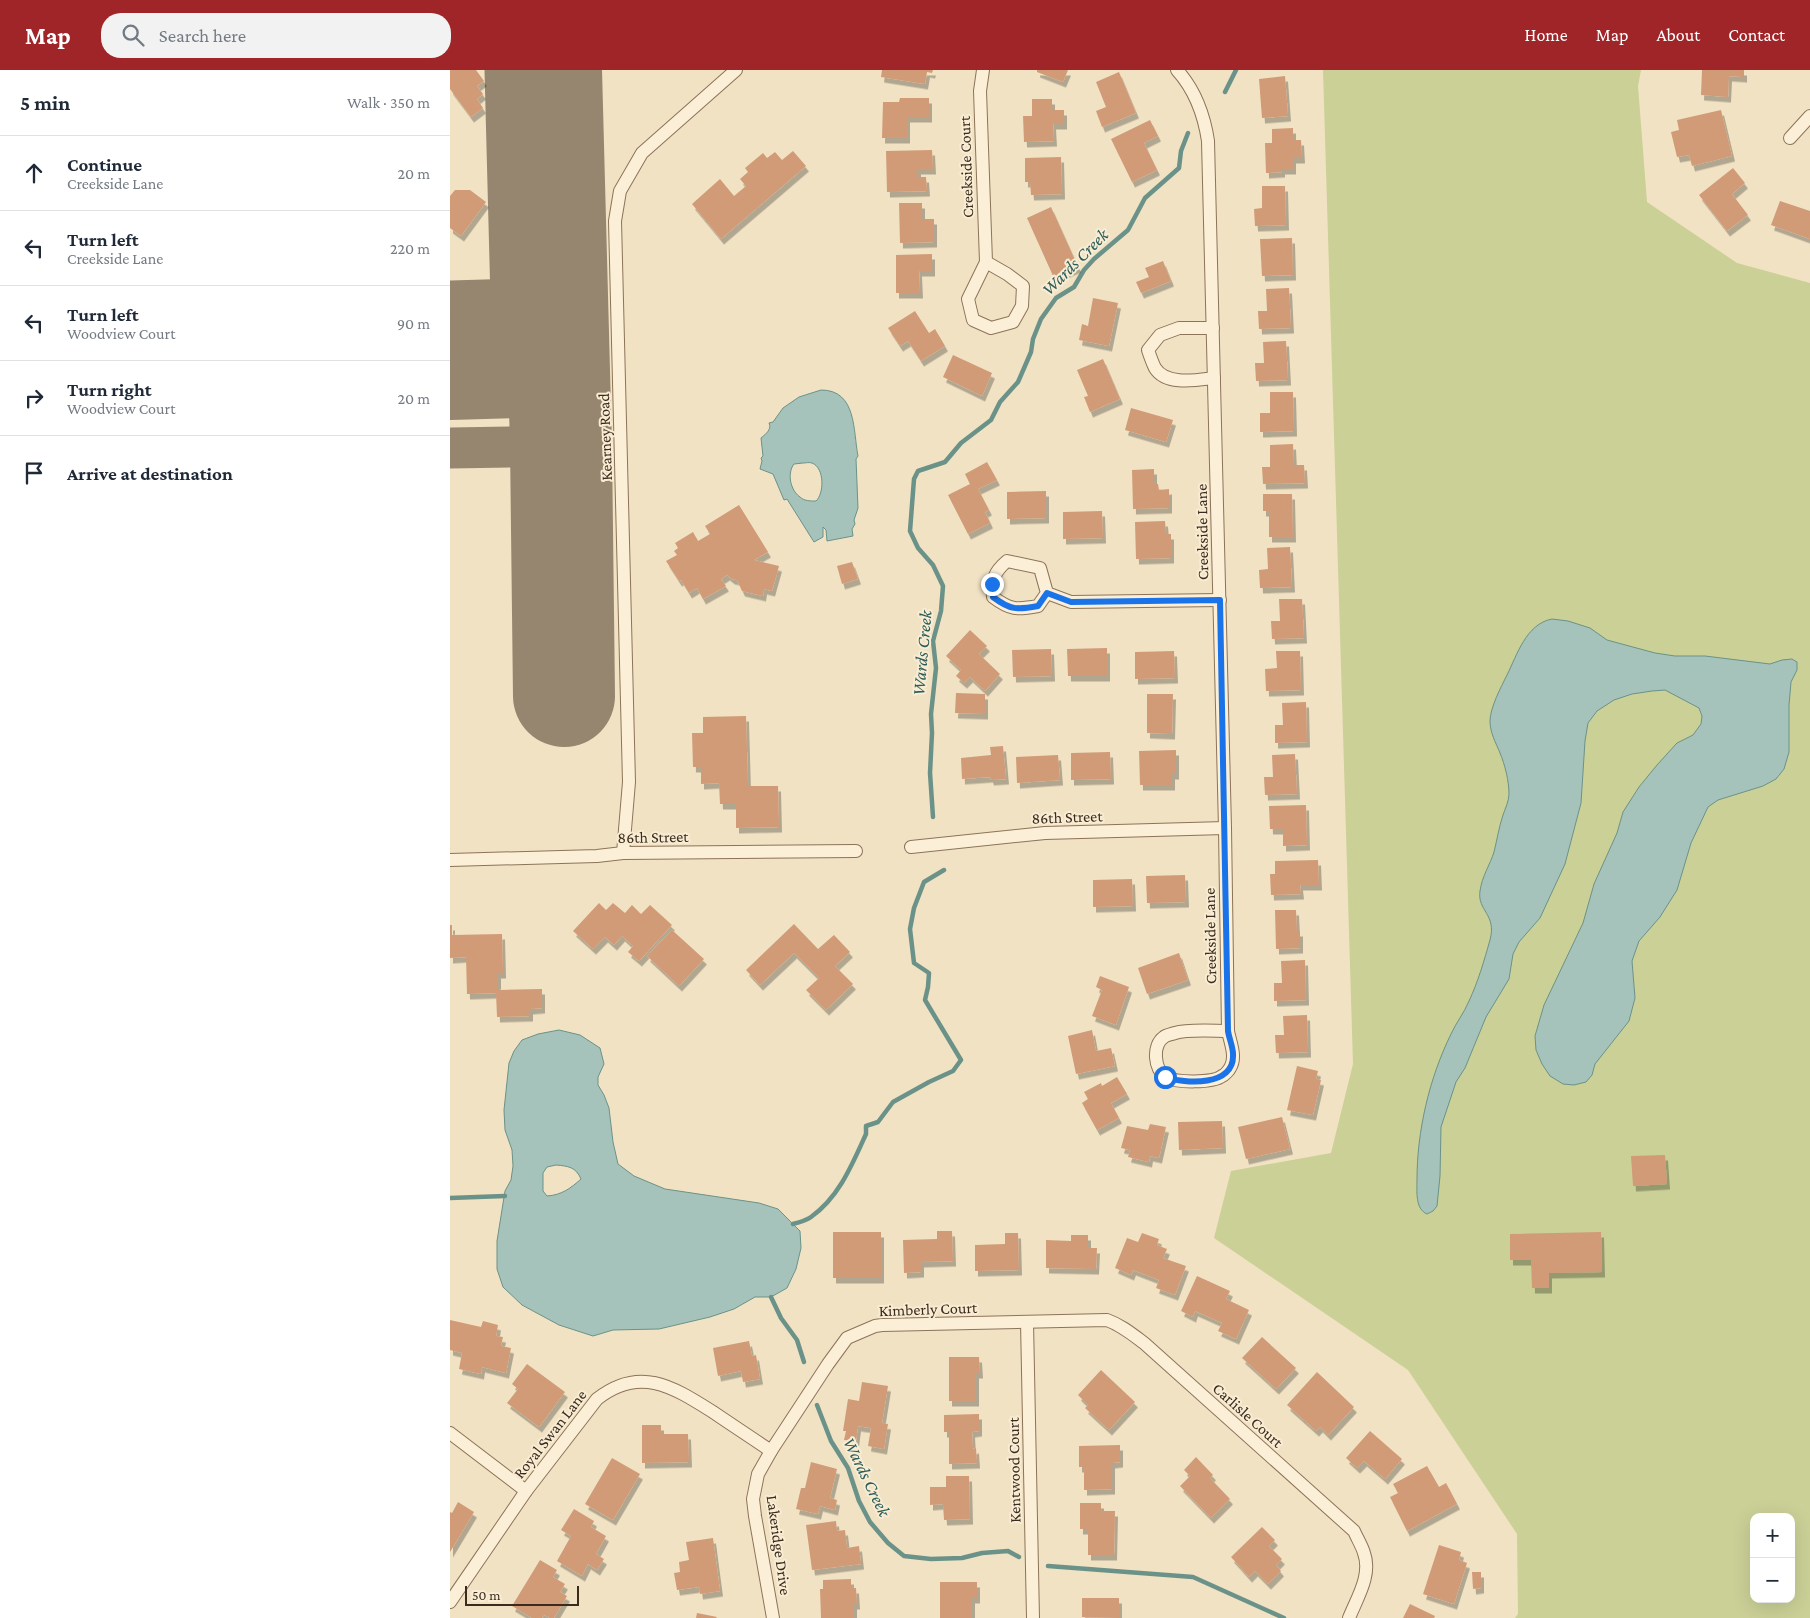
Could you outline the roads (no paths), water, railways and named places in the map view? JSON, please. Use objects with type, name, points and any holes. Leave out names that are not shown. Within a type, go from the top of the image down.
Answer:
[{"type":"street","name":"Kearney Road","points":[[623,853],[629,782],[615,221],[620,191],[642,153],[736,70]]},
{"type":"street","name":"Creekside Court","points":[[983,70],[980,91],[986,262],[968,299],[973,320],[991,328],[1013,322],[1022,306],[1023,286],[986,262]]},
{"type":"street","name":"Creekside Lane","points":[[1177,70],[1186,80],[1201,111],[1208,141],[1220,600],[1228,1031],[1233,1054],[1231,1067],[1222,1076],[1212,1080],[1176,1080],[1165,1077],[1159,1069],[1155,1056],[1158,1045],[1163,1037],[1176,1032],[1228,1031]]},
{"type":"street","points":[[1790,138],[1810,116]]},
{"type":"street","points":[[1213,328],[1179,328],[1160,335],[1148,350],[1156,370],[1172,380],[1191,381],[1214,378]]},
{"type":"street","points":[[1007,561],[1040,568],[1047,593],[1038,606],[1019,610],[1005,606],[993,597],[992,584],[997,570],[1007,561]]},
{"type":"street","points":[[1047,593],[1071,602],[1220,600]]},
{"type":"street","name":"86th Street","points":[[911,846],[1045,833],[1225,828]]},
{"type":"street","name":"86th Street","points":[[450,860],[597,856],[623,853],[856,851]]},
{"type":"street","name":"Carlisle Court","points":[[1028,1322],[1107,1320],[1129,1331],[1354,1531],[1365,1554],[1366,1566],[1363,1583],[1349,1618]]},
{"type":"street","name":"Kimberly Court","points":[[772,1450],[847,1338],[882,1324],[1028,1322]]},
{"type":"street","name":"Kentwood Court","points":[[1028,1322],[1033,1618]]},
{"type":"street","name":"Royal Swan Lane","points":[[450,1602],[526,1491],[597,1399],[622,1383],[645,1381],[678,1391],[772,1450]]},
{"type":"street","points":[[450,1434],[526,1491]]},
{"type":"street","name":"Lakeridge Drive","points":[[772,1450],[758,1474],[753,1499],[773,1618]]},
{"type":"water","points":[[821,390],[833,392],[847,404],[851,414],[858,456],[856,459],[858,508],[854,520],[855,524],[852,529],[853,536],[827,541],[826,530],[823,527],[823,537],[814,542],[787,499],[784,500],[773,474],[760,469],[763,456],[761,438],[767,433],[769,423],[773,422],[783,408],[799,397]],"holes":[[[811,463],[819,470],[822,487],[819,498],[816,501],[807,501],[794,490],[790,477],[794,464]]]},
{"type":"water","points":[[1552,619],[1568,621],[1590,628],[1607,640],[1655,653],[1675,656],[1705,656],[1770,664],[1792,659],[1797,662],[1797,670],[1791,682],[1789,752],[1784,769],[1776,779],[1763,786],[1718,800],[1708,807],[1691,843],[1677,890],[1660,917],[1639,941],[1632,961],[1635,998],[1629,1021],[1595,1064],[1592,1075],[1586,1082],[1574,1085],[1563,1084],[1550,1076],[1536,1050],[1535,1036],[1544,1005],[1583,923],[1594,884],[1617,833],[1623,812],[1639,787],[1677,743],[1693,735],[1701,724],[1702,716],[1699,708],[1665,690],[1632,694],[1614,700],[1597,711],[1588,723],[1581,803],[1565,864],[1540,918],[1519,942],[1513,954],[1509,979],[1486,1017],[1465,1068],[1456,1082],[1441,1127],[1437,1206],[1427,1214],[1420,1208],[1417,1194],[1419,1143],[1422,1124],[1436,1069],[1451,1034],[1472,994],[1490,940],[1491,924],[1481,903],[1480,891],[1482,880],[1494,852],[1500,824],[1509,797],[1506,773],[1492,734],[1490,716],[1499,691],[1524,641],[1535,627]]},
{"type":"water","points":[[559,1030],[580,1035],[600,1048],[604,1064],[598,1077],[598,1085],[609,1108],[618,1164],[634,1176],[665,1189],[759,1203],[778,1209],[800,1231],[801,1248],[796,1269],[787,1288],[771,1297],[755,1297],[734,1309],[710,1317],[659,1329],[613,1330],[593,1336],[559,1325],[522,1305],[503,1287],[497,1269],[497,1241],[505,1191],[511,1180],[513,1166],[512,1150],[505,1130],[504,1110],[509,1063],[514,1051],[522,1040],[538,1034]],"holes":[[[556,1165],[574,1170],[581,1179],[566,1190],[547,1196],[543,1191],[543,1173],[547,1167]]]},
{"type":"waterway","name":"Wards Creek","points":[[1225,92],[1236,70]]},
{"type":"waterway","name":"Wards Creek","points":[[933,817],[930,773],[931,714],[936,668],[933,641],[941,611],[943,586],[933,565],[918,548],[910,531],[914,479],[918,471],[945,462],[961,443],[991,420],[1000,402],[1018,382],[1031,352],[1033,339],[1041,319],[1056,298],[1074,287],[1084,270],[1094,259],[1128,230],[1145,198],[1179,168],[1181,151],[1188,133]]},
{"type":"waterway","name":"Wards Creek","points":[[793,1224],[811,1217],[821,1209],[837,1190],[861,1146],[866,1134],[866,1126],[878,1122],[893,1102],[953,1071],[961,1060],[925,1000],[929,973],[914,963],[910,929],[914,908],[924,882],[944,870]]},
{"type":"waterway","name":"Wards Creek","points":[[450,1198],[505,1196]]},
{"type":"waterway","name":"Wards Creek","points":[[771,1297],[781,1318],[797,1340],[804,1362]]},
{"type":"waterway","name":"Wards Creek","points":[[817,1405],[831,1441],[848,1468],[859,1501],[870,1522],[888,1543],[904,1556],[931,1559],[962,1558],[982,1553],[1008,1551],[1019,1557]]},
{"type":"waterway","name":"Wards Creek","points":[[1048,1566],[1193,1577],[1284,1618]]}]
